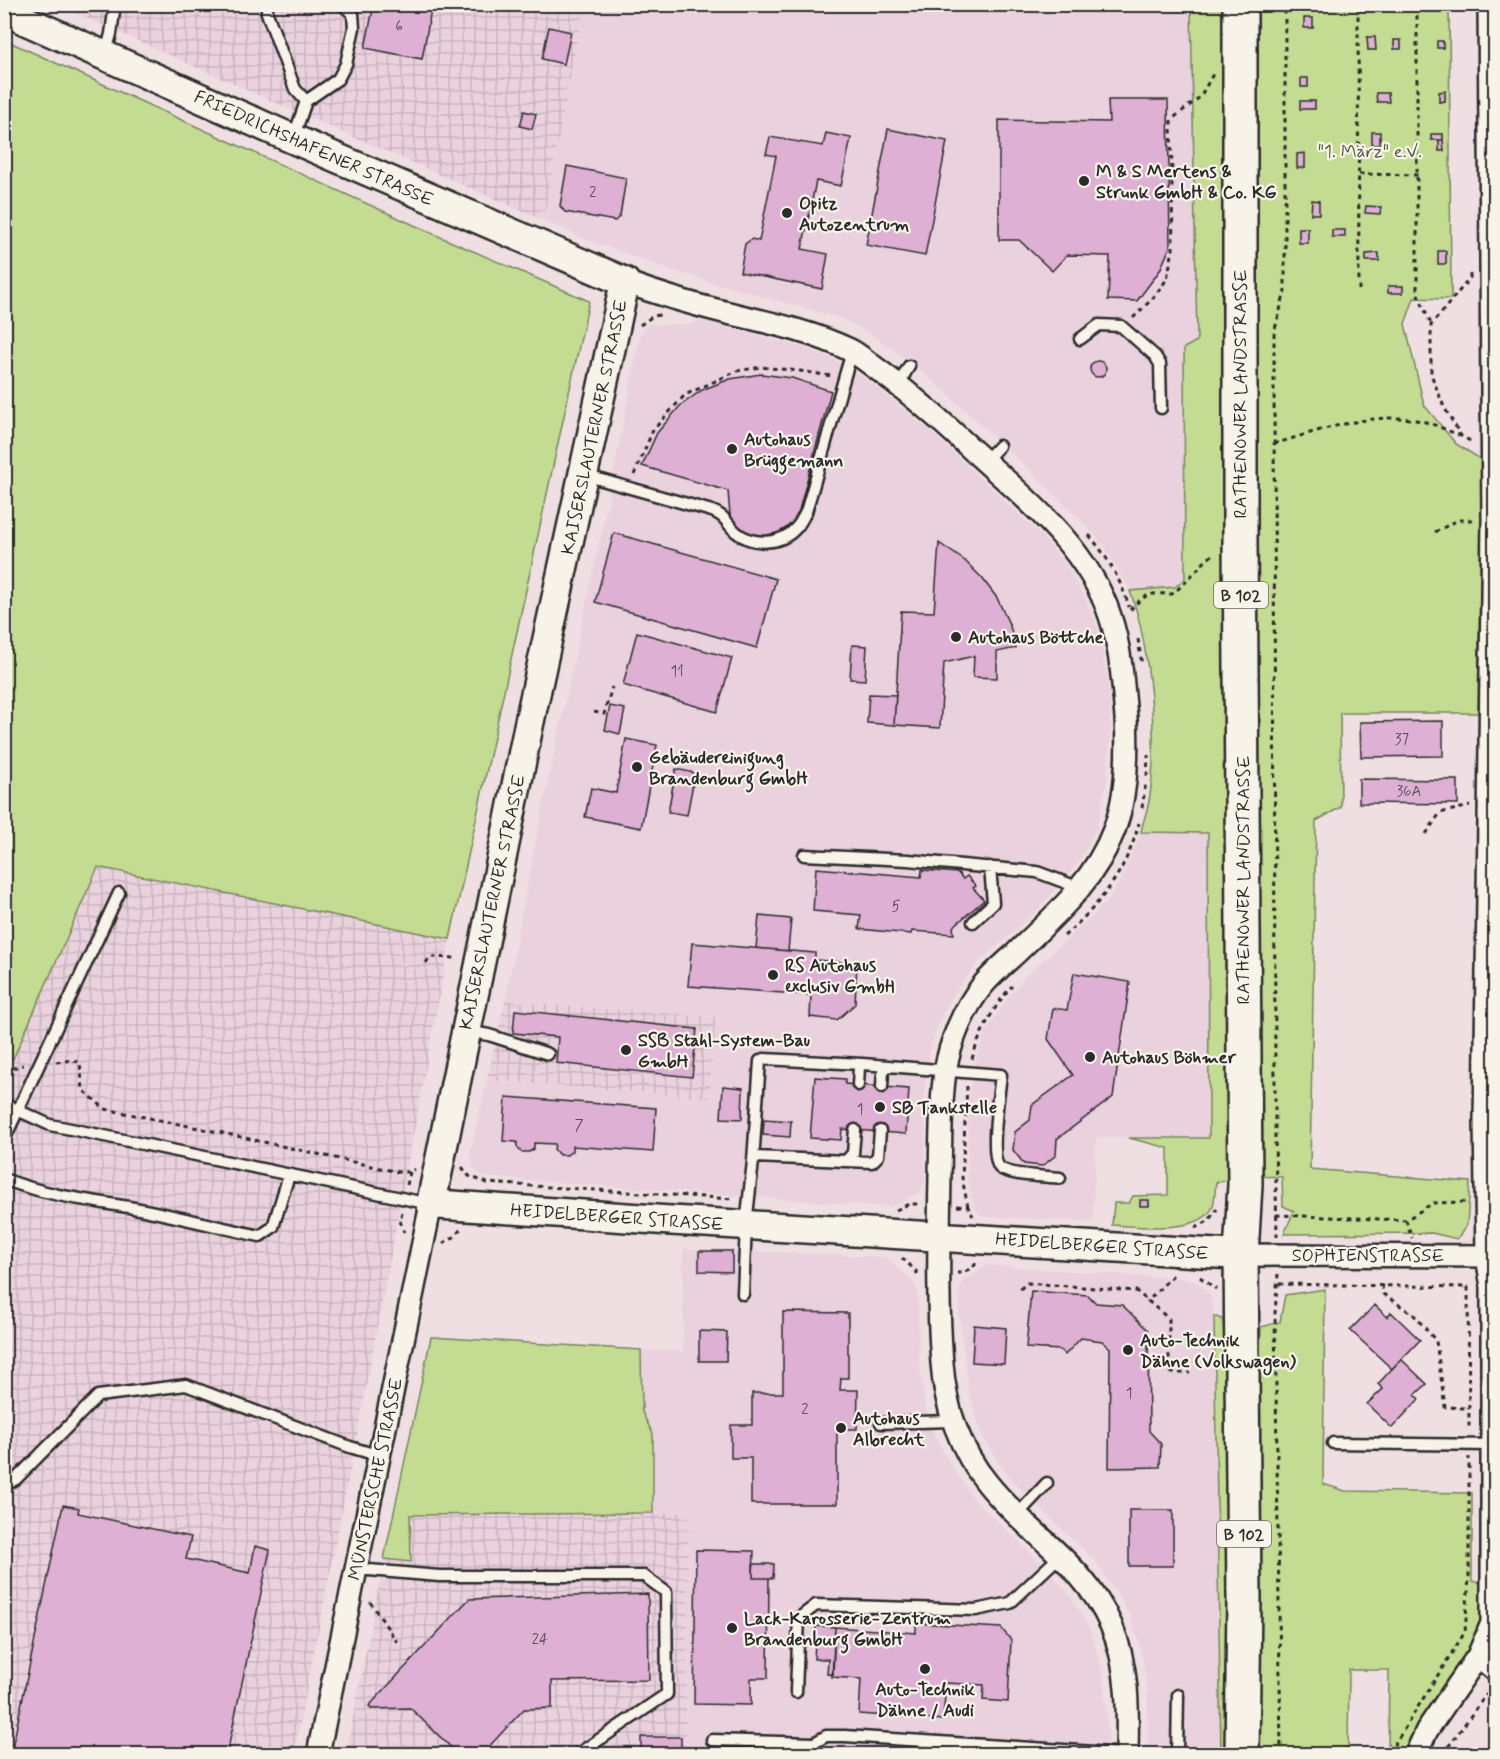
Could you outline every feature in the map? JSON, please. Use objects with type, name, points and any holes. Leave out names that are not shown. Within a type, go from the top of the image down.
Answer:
[{"type":"main road","name":"RATHENOWER LANDSTRASSE","points":[[1240,4],[1240,539],[1260,1185],[1231,1303],[1244,1612],[1242,1755]]},
{"type":"street","points":[[1416,1755],[1427,1730],[1478,1656],[1492,1623],[1492,1287],[1486,1201],[1493,520],[1489,4]]},
{"type":"street","name":"FRIEDRICHSHAFENER STRASSE","points":[[15,11],[105,56],[625,282]]},
{"type":"street","name":"KAISERSLAUTERNER STRASSE","points":[[430,1204],[450,1164],[466,1030],[529,724],[625,282],[668,297],[800,331],[852,351],[904,375],[992,454],[1086,567],[1110,614],[1122,670],[1126,736],[1123,797],[1116,825],[1104,854],[1080,888],[1064,907],[985,983],[968,1007],[952,1044],[945,1069],[942,1106],[927,1201],[939,1237]]},
{"type":"street","name":"HEIDELBERGER STRASSE","points":[[430,1204],[747,1212],[939,1237],[1241,1255]]},
{"type":"street","name":"MÜNSTERSCHE STRASSE","points":[[318,1755],[430,1204]]},
{"type":"street","points":[[939,1237],[942,1367],[952,1420],[986,1483],[1083,1578],[1111,1625],[1124,1668],[1127,1754]]},
{"type":"street","name":"SOPHIENSTRASSE","points":[[1241,1255],[1491,1256]]},
{"type":"street","points":[[1478,1656],[1496,1671]]},
{"type":"lane","points":[[105,56],[116,4]]},
{"type":"lane","points":[[267,4],[270,22],[295,89],[306,101]]},
{"type":"lane","points":[[293,139],[306,101],[338,79],[346,64],[354,28],[353,14],[342,4]]},
{"type":"lane","points":[[1080,339],[1099,325],[1121,326],[1155,356],[1160,364],[1161,408]]},
{"type":"lane","points":[[583,475],[723,515],[738,534],[752,541],[763,543],[783,538],[797,528],[806,512],[852,351]]},
{"type":"lane","points":[[804,855],[1036,872],[1080,888]]},
{"type":"lane","points":[[974,922],[993,903],[990,867]]},
{"type":"lane","points":[[4,1140],[119,893]]},
{"type":"lane","points":[[466,1030],[548,1054]]},
{"type":"lane","points":[[743,1294],[747,1212],[760,1061],[764,1059],[945,1069],[1000,1075],[995,1143],[996,1160],[999,1167],[1008,1172],[1060,1178]]},
{"type":"lane","points":[[858,1085],[859,1067],[862,1064]]},
{"type":"lane","points":[[882,1087],[883,1071],[888,1066]]},
{"type":"lane","name":"HEIDELBERGER STRASSE","points":[[4,1104],[50,1125],[430,1204]]},
{"type":"lane","points":[[846,1161],[854,1153],[855,1130]]},
{"type":"lane","points":[[753,1161],[755,1157],[872,1162],[878,1156],[880,1131]]},
{"type":"lane","points":[[4,1179],[30,1189],[135,1208],[260,1236],[273,1227],[289,1175]]},
{"type":"lane","points":[[4,1486],[16,1479],[98,1396],[186,1385],[350,1447],[380,1456]]},
{"type":"lane","points":[[881,1423],[952,1420]]},
{"type":"lane","points":[[1333,1443],[1492,1445]]},
{"type":"lane","points":[[1017,1515],[1047,1482]]},
{"type":"lane","points":[[796,1692],[799,1618],[816,1605],[976,1610],[1010,1603],[1061,1555]]},
{"type":"lane","points":[[357,1569],[439,1576],[644,1576],[666,1592],[667,1694],[578,1755]]},
{"type":"lane","points":[[1177,1755],[1178,1695]]},
{"type":"lane","points":[[712,1740],[814,1743],[826,1736],[845,1736],[1127,1754]]},
{"type":"lane","points":[[812,1755],[814,1743]]},
{"type":"path","points":[[1281,1755],[1275,1313],[1279,1284],[1278,1255],[1276,1215],[1260,1185],[1274,444],[1274,333],[1284,291],[1285,4]]},
{"type":"path","points":[[1359,290],[1358,5],[1417,5],[1417,292],[1431,325],[1431,374],[1444,407],[1461,436]]},
{"type":"path","points":[[1121,326],[1146,306],[1167,279],[1173,250],[1171,120],[1200,97],[1214,73]]},
{"type":"path","points":[[1359,174],[1418,175]]},
{"type":"path","points":[[1431,325],[1470,278],[1470,266]]},
{"type":"path","points":[[639,327],[643,321],[652,316],[665,314],[668,297]]},
{"type":"path","points":[[629,488],[653,430],[685,395],[737,371],[761,367],[843,379]]},
{"type":"path","points":[[1274,444],[1345,424],[1383,419],[1421,421],[1461,436],[1492,460]]},
{"type":"path","points":[[1435,532],[1458,520],[1493,520]]},
{"type":"path","points":[[1085,530],[1100,548],[1122,585],[1130,610],[1144,596],[1151,593],[1172,594],[1191,578],[1202,563],[1240,539]]},
{"type":"path","points":[[1136,631],[1143,672]]},
{"type":"path","points":[[594,712],[604,714],[612,687]]},
{"type":"path","points":[[1142,809],[1145,798],[1148,753]]},
{"type":"path","points":[[1426,834],[1440,813],[1489,802]]},
{"type":"path","points":[[1063,937],[1104,897],[1120,872],[1134,841],[1140,820]]},
{"type":"path","points":[[426,963],[430,957],[459,958]]},
{"type":"path","points":[[976,1220],[968,1207],[962,1178],[969,1072],[981,1033],[1001,998],[1015,982]]},
{"type":"path","points":[[73,1060],[80,1063],[83,1090],[105,1109],[398,1172],[410,1172],[420,1159],[450,1164],[469,1176],[488,1182],[747,1212]]},
{"type":"path","points":[[893,1211],[909,1204],[927,1201],[968,1207]]},
{"type":"path","points":[[1276,1215],[1406,1220],[1433,1203],[1486,1201]]},
{"type":"path","points":[[1195,1228],[1208,1221],[1218,1209]]},
{"type":"path","points":[[1406,1220],[1412,1235],[1412,1243]]},
{"type":"path","points":[[898,1256],[916,1271]]},
{"type":"path","points":[[975,1265],[982,1263]]},
{"type":"path","points":[[1162,1274],[1181,1275]]},
{"type":"path","points":[[1148,1301],[1173,1275]]},
{"type":"path","points":[[1195,1276],[1208,1281],[1231,1303],[1275,1313]]},
{"type":"path","points":[[1020,1289],[1027,1283],[1136,1291],[1169,1319],[1169,1370],[1172,1373],[1190,1373]]},
{"type":"path","points":[[1279,1284],[1468,1287],[1469,1577],[1465,1632],[1389,1753]]},
{"type":"path","points":[[1382,1285],[1383,1294],[1414,1315],[1436,1341],[1445,1407],[1468,1408]]},
{"type":"path","points":[[370,1602],[397,1642]]},
{"type":"path","points":[[1443,1755],[1496,1682]]},
{"type":"shaded area","points":[[58,5],[584,5],[543,220],[301,114]]},
{"type":"shaded area","points":[[584,5],[1191,5],[1197,341],[1184,348],[1185,579],[1175,587],[1130,591],[1104,546],[1083,522],[918,367],[868,332],[839,318],[673,271],[585,239],[543,220]]},
{"type":"shaded area","points":[[702,320],[805,348],[833,359],[865,378],[928,429],[1042,536],[1067,566],[1097,626],[1103,654],[1111,725],[1107,780],[1097,827],[1079,862],[1069,874],[1038,910],[977,964],[954,994],[940,1020],[931,1046],[925,1086],[925,1182],[920,1192],[891,1207],[484,1177],[474,1170],[470,1152],[487,1080],[709,1098],[716,1017],[505,1001],[537,834],[607,506],[640,335],[649,324],[686,325]]},
{"type":"shaded area","points":[[1141,832],[1208,833],[1209,1138],[1096,1137],[1093,1221],[983,1217],[973,1206],[967,1178],[969,1092],[984,1035],[1006,1000],[1025,977],[1107,902],[1122,877]]},
{"type":"shaded area","points":[[98,867],[450,939],[359,1425],[294,1754],[5,1754],[5,1055],[13,1058]]},
{"type":"shaded area","points":[[505,1001],[716,1017],[709,1098],[487,1080]]},
{"type":"shaded area","points":[[683,1249],[885,1257],[911,1279],[918,1292],[919,1360],[925,1405],[932,1430],[973,1498],[1039,1561],[1067,1591],[1079,1610],[1091,1633],[1102,1669],[1110,1754],[686,1754],[689,1513],[653,1513],[653,1434],[642,1412],[641,1350],[683,1351]]},
{"type":"shaded area","points":[[988,1265],[1185,1279],[1198,1283],[1210,1295],[1214,1316],[1221,1754],[1148,1754],[1147,1687],[1140,1646],[1130,1615],[1097,1563],[1024,1493],[1000,1465],[982,1435],[969,1392],[959,1315],[960,1288],[964,1280]]},
{"type":"shaded area","points":[[689,1513],[686,1754],[346,1754],[384,1559],[411,1561],[409,1515]]},
{"type":"green space","points":[[1191,5],[1225,5],[1228,1180],[1216,1182],[1213,1206],[1207,1215],[1196,1221],[1168,1227],[1136,1227],[1112,1225],[1114,1203],[1129,1203],[1133,1196],[1168,1195],[1168,1148],[1129,1138],[1209,1138],[1208,833],[1141,832],[1152,778],[1153,724],[1143,639],[1130,591],[1175,587],[1185,579],[1184,348],[1197,341]]},
{"type":"green space","name":"\"1. März\" e.V.","points":[[1258,5],[1449,5],[1451,299],[1414,298],[1405,324],[1424,405],[1456,444],[1482,460],[1478,713],[1340,713],[1341,807],[1316,821],[1310,1169],[1470,1182],[1467,1225],[1457,1239],[1432,1233],[1284,1234],[1294,1211],[1283,1206],[1282,1177],[1254,1176],[1251,822],[1257,464]]},
{"type":"green space","points":[[5,40],[445,239],[589,301],[450,939],[98,867],[13,1059],[4,1055]]},
{"type":"green space","points":[[1325,1289],[1323,1484],[1345,1491],[1472,1493],[1472,1581],[1484,1584],[1481,1638],[1410,1754],[1388,1754],[1389,1670],[1349,1670],[1348,1754],[1253,1754],[1257,1435],[1261,1327],[1280,1322],[1285,1295]]},
{"type":"green space","points":[[1214,1316],[1224,1320],[1232,1662],[1230,1754],[1221,1754]]},
{"type":"green space","points":[[431,1337],[641,1350],[642,1412],[653,1434],[653,1513],[410,1515],[411,1562],[384,1559]]},
{"type":"building","points":[[374,4],[432,4],[422,59],[365,48]]},
{"type":"building","points":[[1074,4],[1101,4],[1101,7],[1074,8]]},
{"type":"building","points":[[1304,18],[1313,18],[1313,28],[1304,28]]},
{"type":"building","points":[[549,27],[571,32],[564,64],[542,59]]},
{"type":"building","points":[[1367,37],[1375,37],[1376,50],[1368,50]]},
{"type":"building","points":[[1394,40],[1401,40],[1401,49],[1394,49]]},
{"type":"building","points":[[1437,41],[1443,41],[1443,48],[1437,48]]},
{"type":"building","points":[[1301,78],[1308,78],[1308,87],[1301,87]]},
{"type":"building","points":[[1445,91],[1445,101],[1439,102],[1439,92]]},
{"type":"building","points":[[1376,93],[1388,93],[1389,102],[1377,102]]},
{"type":"building","name":"M & S Mertens & Strunk GmbH & Co. KG","points":[[1108,100],[1168,100],[1170,247],[1160,270],[1137,301],[1108,300],[1110,256],[1067,255],[1052,271],[1019,240],[999,240],[999,120],[1109,122]]},
{"type":"building","points":[[1300,101],[1315,101],[1315,109],[1300,109]]},
{"type":"building","points":[[524,111],[536,114],[532,129],[520,126]]},
{"type":"building","points":[[888,129],[947,141],[925,256],[866,245]]},
{"type":"building","points":[[1372,132],[1380,132],[1380,145],[1372,145]]},
{"type":"building","name":"Opitz Autozentrum","points":[[826,133],[851,138],[841,186],[816,181],[802,249],[828,254],[822,289],[740,272],[745,244],[752,239],[759,241],[776,156],[766,154],[770,137],[823,146]]},
{"type":"building","points":[[1431,134],[1443,134],[1443,140],[1431,140]]},
{"type":"building","points":[[1439,140],[1443,140],[1444,151],[1439,151]]},
{"type":"building","points":[[1305,153],[1305,168],[1297,168],[1297,154]]},
{"type":"building","points":[[567,166],[626,178],[620,216],[615,221],[565,212],[560,206]]},
{"type":"building","points":[[1312,200],[1319,201],[1319,214],[1311,214]]},
{"type":"building","points":[[1366,206],[1381,207],[1380,214],[1365,213]]},
{"type":"building","points":[[1299,228],[1308,228],[1308,243],[1299,243]]},
{"type":"building","points":[[1332,230],[1345,230],[1345,237],[1332,237]]},
{"type":"building","points":[[1438,251],[1446,251],[1446,264],[1438,264]]},
{"type":"building","points":[[1379,253],[1379,261],[1366,261],[1366,254]]},
{"type":"building","points":[[1388,286],[1403,286],[1403,293],[1388,293]]},
{"type":"building","points":[[1098,361],[1106,369],[1098,377],[1090,369]]},
{"type":"building","name":"Autohaus Brüggemann","points":[[761,374],[792,378],[831,391],[798,514],[790,526],[778,533],[760,537],[737,526],[730,515],[728,491],[642,466],[657,433],[680,406],[702,390],[730,379]]},
{"type":"building","points":[[614,533],[776,579],[757,648],[595,602]]},
{"type":"building","name":"Autohaus Böttche","points":[[939,543],[965,561],[997,598],[1010,626],[1016,648],[997,652],[997,678],[973,677],[974,656],[944,663],[940,728],[894,725],[901,611],[934,612]]},
{"type":"building","points":[[637,632],[732,658],[717,712],[623,685]]},
{"type":"building","points":[[852,645],[867,646],[865,680],[850,679]]},
{"type":"building","points":[[869,694],[896,695],[894,725],[867,723]]},
{"type":"building","points":[[610,706],[625,709],[620,734],[605,730]]},
{"type":"building","points":[[1443,721],[1443,756],[1361,757],[1360,722]]},
{"type":"building","name":"Gebäudereinigung Brandenburg GmbH","points":[[626,739],[657,745],[641,828],[585,817],[591,788],[616,793]]},
{"type":"building","points":[[676,769],[695,773],[687,815],[668,812]]},
{"type":"building","points":[[1359,779],[1458,780],[1458,804],[1359,803]]},
{"type":"building","points":[[816,868],[921,877],[922,870],[958,873],[963,879],[967,876],[976,886],[973,888],[984,900],[953,927],[954,934],[912,931],[911,934],[859,929],[861,915],[813,911]]},
{"type":"building","points":[[759,916],[791,919],[788,951],[756,948]]},
{"type":"building","name":"RS Autohaus exclusiv GmbH","points":[[692,943],[815,953],[815,960],[857,963],[855,1004],[837,1020],[810,1017],[811,995],[688,986]]},
{"type":"building","name":"Autohaus Böhmer","points":[[1074,973],[1130,982],[1113,1097],[1057,1139],[1056,1155],[1042,1166],[1024,1164],[1013,1150],[1015,1132],[1030,1120],[1032,1105],[1073,1075],[1048,1039],[1053,1008],[1067,1010]]},
{"type":"building","name":"SSB Stahl-System-Bau GmbH","points":[[515,1010],[697,1029],[692,1077],[556,1063],[558,1037],[513,1033]]},
{"type":"building","points":[[815,1077],[845,1079],[845,1084],[909,1089],[906,1134],[842,1129],[841,1140],[810,1138]]},
{"type":"building","points":[[723,1086],[743,1088],[742,1119],[721,1118]]},
{"type":"building","points":[[506,1097],[656,1108],[653,1152],[572,1146],[572,1151],[567,1155],[559,1155],[554,1149],[555,1144],[534,1143],[534,1149],[521,1152],[517,1147],[517,1142],[503,1141]]},
{"type":"building","points":[[764,1119],[791,1121],[790,1137],[763,1135]]},
{"type":"building","points":[[1140,1200],[1149,1200],[1149,1206],[1140,1206]]},
{"type":"building","points":[[699,1251],[732,1251],[732,1272],[699,1271]]},
{"type":"building","points":[[1031,1291],[1088,1295],[1096,1303],[1122,1305],[1148,1330],[1149,1431],[1161,1444],[1160,1467],[1109,1468],[1110,1348],[1102,1341],[1081,1338],[1065,1355],[1060,1350],[1026,1348]]},
{"type":"building","points":[[1375,1305],[1387,1317],[1391,1312],[1420,1340],[1392,1369],[1350,1330]]},
{"type":"building","points":[[783,1312],[848,1313],[848,1378],[841,1378],[840,1390],[858,1390],[857,1429],[837,1429],[837,1504],[751,1504],[751,1458],[731,1458],[731,1425],[752,1425],[752,1393],[783,1393]]},
{"type":"building","points":[[974,1325],[1006,1328],[1004,1364],[972,1362]]},
{"type":"building","points":[[699,1331],[727,1332],[726,1361],[699,1361]]},
{"type":"building","points":[[1401,1359],[1427,1384],[1415,1395],[1419,1399],[1392,1428],[1367,1404],[1383,1389],[1378,1384]]},
{"type":"building","points":[[63,1505],[79,1508],[78,1513],[191,1537],[186,1559],[250,1573],[255,1546],[270,1550],[227,1754],[11,1754]]},
{"type":"building","points":[[1129,1510],[1173,1510],[1173,1566],[1129,1566]]},
{"type":"building","name":"Lack-Karosserie-Zentrum Brandenburg GmbH","points":[[696,1550],[754,1551],[753,1578],[769,1578],[768,1678],[751,1678],[751,1705],[694,1704]]},
{"type":"building","points":[[753,1564],[774,1564],[773,1578],[753,1578]]},
{"type":"building","points":[[648,1594],[649,1680],[552,1681],[552,1708],[524,1709],[482,1754],[458,1754],[410,1708],[371,1709],[369,1706],[469,1599]]},
{"type":"building","points":[[916,1623],[1001,1628],[1011,1640],[1008,1702],[983,1700],[984,1685],[946,1683],[943,1720],[859,1714],[861,1679],[832,1677],[835,1627],[916,1633]]},
{"type":"building","points":[[816,1626],[835,1627],[833,1675],[827,1674],[828,1659],[814,1659]]},
{"type":"building","points":[[641,1737],[681,1737],[681,1754],[641,1754]]},
{"type":"building","points":[[1492,1744],[1496,1744],[1496,1754],[1492,1754]]},
{"type":"place","name":"M & S Mertens & Strunk GmbH & Co. KG","points":[[1084,181]]},
{"type":"place","name":"Opitz Autozentrum","points":[[787,213]]},
{"type":"place","name":"Autohaus Brüggemann","points":[[732,449]]},
{"type":"place","name":"Autohaus Böttche","points":[[956,637]]},
{"type":"place","name":"Gebäudereinigung Brandenburg GmbH","points":[[637,767]]},
{"type":"place","name":"RS Autohaus exclusiv GmbH","points":[[773,975]]},
{"type":"place","name":"SSB Stahl-System-Bau GmbH","points":[[626,1050]]},
{"type":"place","name":"Autohaus Böhmer","points":[[1090,1057]]},
{"type":"place","name":"SB Tankstelle","points":[[880,1107]]},
{"type":"place","name":"Auto-Technik Dähne (Volkswagen)","points":[[1128,1350]]},
{"type":"place","name":"Autohaus Albrecht","points":[[841,1428]]},
{"type":"place","name":"Lack-Karosserie-Zentrum Brandenburg GmbH","points":[[732,1628]]},
{"type":"place","name":"Auto-Technik Dähne / Audi","points":[[925,1669]]}]
